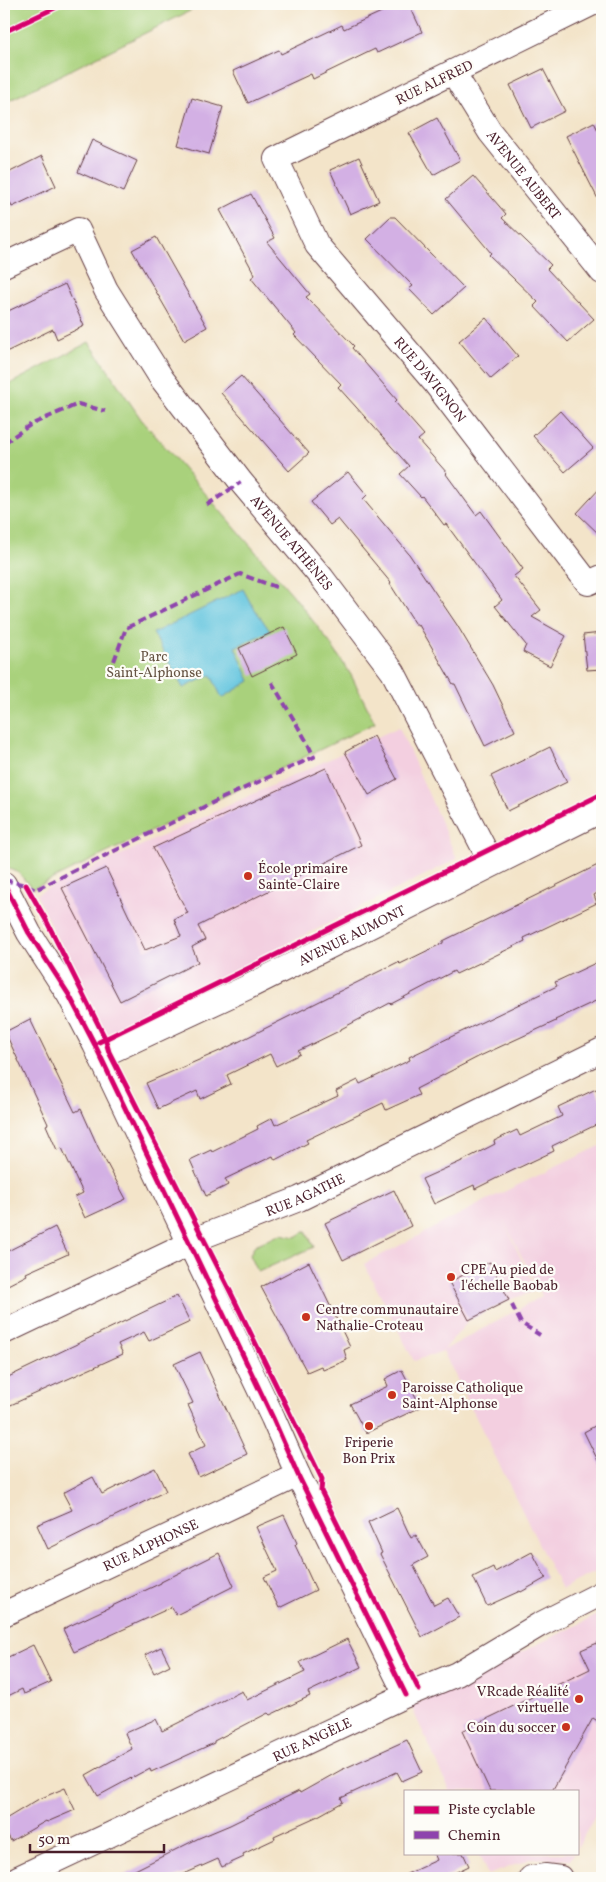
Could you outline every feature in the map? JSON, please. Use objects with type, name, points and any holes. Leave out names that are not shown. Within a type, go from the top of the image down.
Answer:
[{"type":"street","name":"RUE ALFRED","points":[[276,159],[591,4]]},
{"type":"street","name":"AVENUE AUBERT","points":[[453,72],[490,132],[602,272]]},
{"type":"street","name":"RUE D'AVIGNON","points":[[276,159],[316,245],[435,383],[588,583],[602,577]]},
{"type":"street","name":"AVENUE ATHÈNES","points":[[4,265],[78,230],[106,290],[162,379],[242,482],[322,578],[393,672],[492,864]]},
{"type":"street","name":"AVENUE AUMONT","points":[[100,1056],[248,987],[602,810]]},
{"type":"street","points":[[4,884],[29,933],[69,995],[100,1056],[273,1418],[298,1475],[406,1696]]},
{"type":"street","name":"RUE AGATHE","points":[[4,1332],[202,1237],[299,1199],[602,1050]]},
{"type":"street","name":"RUE ALPHONSE","points":[[4,1614],[298,1475]]},
{"type":"street","name":"RUE ANGÈLE","points":[[18,1878],[406,1696],[457,1674],[539,1625],[602,1593]]},
{"type":"street","points":[[531,1878],[545,1876],[560,1878]]},
{"type":"shaded area","name":"École primaire Sainte-Claire","points":[[399,727],[457,859],[103,1036],[36,894]]},
{"type":"shaded area","points":[[602,1145],[602,1569],[561,1589],[443,1351],[414,1361],[364,1264],[491,1198]],"holes":[[[503,1220],[542,1296],[444,1350],[469,1320],[509,1300],[536,1291]]]},
{"type":"shaded area","points":[[602,1613],[602,1804],[578,1846],[578,1790],[450,1790],[411,1706]]},
{"type":"shaded area","points":[[478,1854],[573,1854],[570,1860],[533,1858],[488,1875]]},
{"type":"green space","points":[[4,4],[204,4],[4,103]]},
{"type":"green space","name":"Parc Saint-Alphonse","points":[[89,342],[141,419],[293,595],[330,643],[351,675],[375,723],[32,889],[19,873],[4,867],[4,387]]},
{"type":"green space","points":[[306,1231],[314,1247],[258,1272],[250,1255],[255,1245],[281,1234],[296,1237]]},
{"type":"water","points":[[243,589],[270,631],[235,647],[250,681],[222,698],[211,675],[183,688],[153,633]]},
{"type":"building","points":[[399,4],[409,4],[422,32],[377,53],[375,49],[313,79],[311,74],[248,103],[233,71],[279,50],[281,54],[342,25],[344,29]]},
{"type":"building","points":[[543,69],[565,111],[531,128],[510,85]]},
{"type":"building","points":[[192,98],[223,107],[209,154],[178,145]]},
{"type":"building","points":[[437,118],[460,160],[433,175],[409,133]]},
{"type":"building","points":[[594,122],[602,139],[602,207],[566,136]]},
{"type":"building","points":[[92,140],[137,161],[123,192],[78,172]]},
{"type":"building","points":[[42,156],[56,186],[12,207],[4,190],[4,175]]},
{"type":"building","points":[[359,157],[379,201],[350,214],[330,170]]},
{"type":"building","points":[[473,176],[506,214],[502,218],[551,265],[547,269],[594,319],[568,342],[534,306],[538,302],[489,255],[491,253],[446,199]]},
{"type":"building","points":[[251,194],[275,238],[267,242],[310,294],[306,297],[354,346],[352,348],[397,400],[395,402],[424,435],[418,440],[447,473],[476,515],[481,511],[523,569],[514,576],[541,610],[532,617],[566,636],[550,666],[523,652],[526,645],[495,606],[502,600],[446,524],[444,525],[422,496],[400,474],[409,466],[338,387],[341,384],[294,335],[296,333],[251,278],[255,275],[220,210]]},
{"type":"building","points":[[390,217],[395,217],[464,288],[434,315],[409,289],[413,286],[367,239]]},
{"type":"building","points":[[156,237],[207,327],[184,340],[132,250]]},
{"type":"building","points":[[65,284],[84,326],[57,339],[53,329],[4,353],[4,313]]},
{"type":"building","points":[[486,318],[518,356],[491,379],[459,341]]},
{"type":"building","points":[[241,376],[309,453],[289,471],[221,393]]},
{"type":"building","points":[[560,411],[593,448],[565,472],[533,436]]},
{"type":"building","points":[[348,472],[367,495],[363,499],[409,554],[457,625],[493,685],[515,731],[485,746],[455,684],[453,684],[419,625],[417,626],[391,583],[338,519],[330,525],[311,502]]},
{"type":"building","points":[[602,486],[602,537],[577,513]]},
{"type":"building","points":[[284,627],[297,654],[252,676],[239,648]]},
{"type":"building","points":[[602,633],[602,669],[587,670],[583,635]]},
{"type":"building","points":[[374,736],[397,779],[369,795],[345,752]]},
{"type":"building","points":[[550,747],[567,782],[508,811],[491,776]]},
{"type":"building","name":"École primaire Sainte-Claire","points":[[326,768],[361,845],[198,926],[205,940],[192,947],[198,962],[120,1001],[62,888],[106,868],[145,950],[181,936],[174,919],[188,913],[153,848]]},
{"type":"building","points":[[602,863],[602,890],[594,895],[597,903],[524,938],[525,941],[488,959],[456,974],[454,971],[390,1003],[298,1051],[300,1054],[276,1066],[270,1054],[227,1075],[231,1084],[200,1099],[197,1091],[158,1109],[146,1083],[222,1050],[398,962],[400,964],[443,943],[443,941]]},
{"type":"building","points":[[602,960],[602,998],[480,1056],[416,1089],[419,1095],[386,1110],[383,1103],[306,1140],[308,1143],[275,1160],[273,1156],[225,1179],[228,1185],[206,1196],[190,1160],[211,1150],[212,1152],[258,1129],[257,1126],[272,1118],[275,1125],[338,1096],[336,1091],[358,1080],[360,1084],[410,1060],[409,1057],[557,986],[555,982]]},
{"type":"building","points":[[30,1019],[75,1112],[81,1109],[98,1147],[126,1199],[85,1218],[75,1197],[83,1193],[62,1148],[57,1150],[46,1125],[48,1124],[5,1032]]},
{"type":"building","points":[[596,1089],[602,1102],[602,1122],[552,1146],[554,1151],[475,1189],[474,1185],[434,1204],[422,1179],[495,1144],[494,1141],[517,1130],[520,1136],[562,1116],[558,1107]]},
{"type":"building","points":[[394,1190],[411,1226],[343,1260],[325,1223]]},
{"type":"building","points":[[55,1227],[68,1254],[26,1273],[27,1275],[4,1287],[4,1253]]},
{"type":"building","name":"Centre communautaire Nathalie-Croteau","points":[[309,1262],[350,1347],[344,1350],[347,1360],[323,1370],[321,1366],[307,1372],[261,1287]]},
{"type":"building","name":"CPE Au pied de l'échelle Baobab","points":[[490,1262],[509,1300],[469,1320],[449,1282]]},
{"type":"building","points":[[177,1296],[190,1322],[149,1341],[144,1332],[118,1344],[123,1354],[4,1408],[4,1379]]},
{"type":"building","points":[[200,1352],[247,1454],[199,1477],[188,1454],[206,1445],[188,1405],[193,1403],[174,1364]]},
{"type":"building","name":"Paroisse Catholique Saint-Alphonse","points":[[402,1370],[421,1407],[366,1433],[350,1404],[388,1386],[385,1379]]},
{"type":"building","points":[[602,1422],[602,1469],[584,1432]]},
{"type":"building","points":[[155,1468],[166,1491],[48,1549],[37,1525],[72,1510],[63,1493],[93,1477],[102,1494]]},
{"type":"building","points":[[397,1508],[411,1538],[416,1535],[428,1557],[413,1565],[434,1605],[448,1598],[459,1617],[422,1637],[380,1554],[382,1553],[368,1522]]},
{"type":"building","points":[[284,1515],[297,1543],[295,1545],[316,1590],[279,1608],[264,1577],[277,1571],[256,1527]]},
{"type":"building","points":[[532,1552],[546,1578],[521,1592],[487,1606],[473,1577],[493,1567],[495,1572]]},
{"type":"building","points":[[219,1553],[234,1586],[176,1615],[172,1607],[74,1652],[63,1629],[161,1583]]},
{"type":"building","points":[[347,1639],[361,1667],[308,1692],[310,1696],[270,1715],[268,1713],[214,1741],[214,1743],[151,1772],[150,1768],[98,1796],[86,1775],[132,1749],[125,1733],[156,1719],[162,1731],[242,1691],[247,1700],[305,1672],[300,1662]]},
{"type":"building","points":[[602,1641],[602,1724],[593,1718],[553,1790],[490,1790],[462,1731],[590,1669],[581,1650]]},
{"type":"building","points":[[33,1645],[51,1682],[24,1694],[22,1689],[4,1698],[4,1659]]},
{"type":"building","points":[[161,1647],[170,1665],[154,1673],[145,1655]]},
{"type":"building","points":[[407,1740],[422,1772],[402,1781],[397,1772],[341,1798],[343,1802],[318,1816],[274,1836],[275,1839],[243,1854],[244,1857],[222,1867],[218,1859],[175,1878],[119,1878],[299,1791],[300,1793],[341,1770]]},
{"type":"building","points":[[65,1788],[75,1810],[46,1821],[11,1841],[4,1828],[4,1820],[37,1800]]},
{"type":"building","points":[[434,1854],[463,1854],[469,1866],[444,1878],[398,1878],[437,1860]]},
{"type":"marked path","points":[[4,443],[30,425],[78,404],[105,411]]},
{"type":"marked path","points":[[207,505],[241,482]]},
{"type":"marked path","points":[[114,661],[126,628],[240,574],[276,587]]},
{"type":"marked path","points":[[4,880],[26,885],[35,890],[216,801],[314,757],[271,681]]},
{"type":"marked path","points":[[512,1305],[521,1323],[540,1335]]},
{"type":"cycle path","points":[[4,32],[63,4]]},
{"type":"cycle path","points":[[99,1042],[602,794]]},
{"type":"cycle path","points":[[4,884],[29,933],[69,995],[95,1045],[273,1418],[298,1475],[406,1695]]},
{"type":"cycle path","points":[[26,885],[46,920],[105,1038],[109,1052],[230,1291],[322,1479],[321,1491],[419,1690]]},
{"type":"place","name":"École primaire Sainte-Claire","points":[[248,876]]},
{"type":"place","name":"CPE Au pied de l'échelle Baobab","points":[[451,1277]]},
{"type":"place","name":"Centre communautaire Nathalie-Croteau","points":[[306,1317]]},
{"type":"place","name":"Paroisse Catholique Saint-Alphonse","points":[[392,1395]]},
{"type":"place","name":"Friperie Bon Prix","points":[[369,1426]]},
{"type":"place","name":"VRcade Réalité virtuelle","points":[[579,1699]]},
{"type":"place","name":"Coin du soccer","points":[[566,1727]]}]
